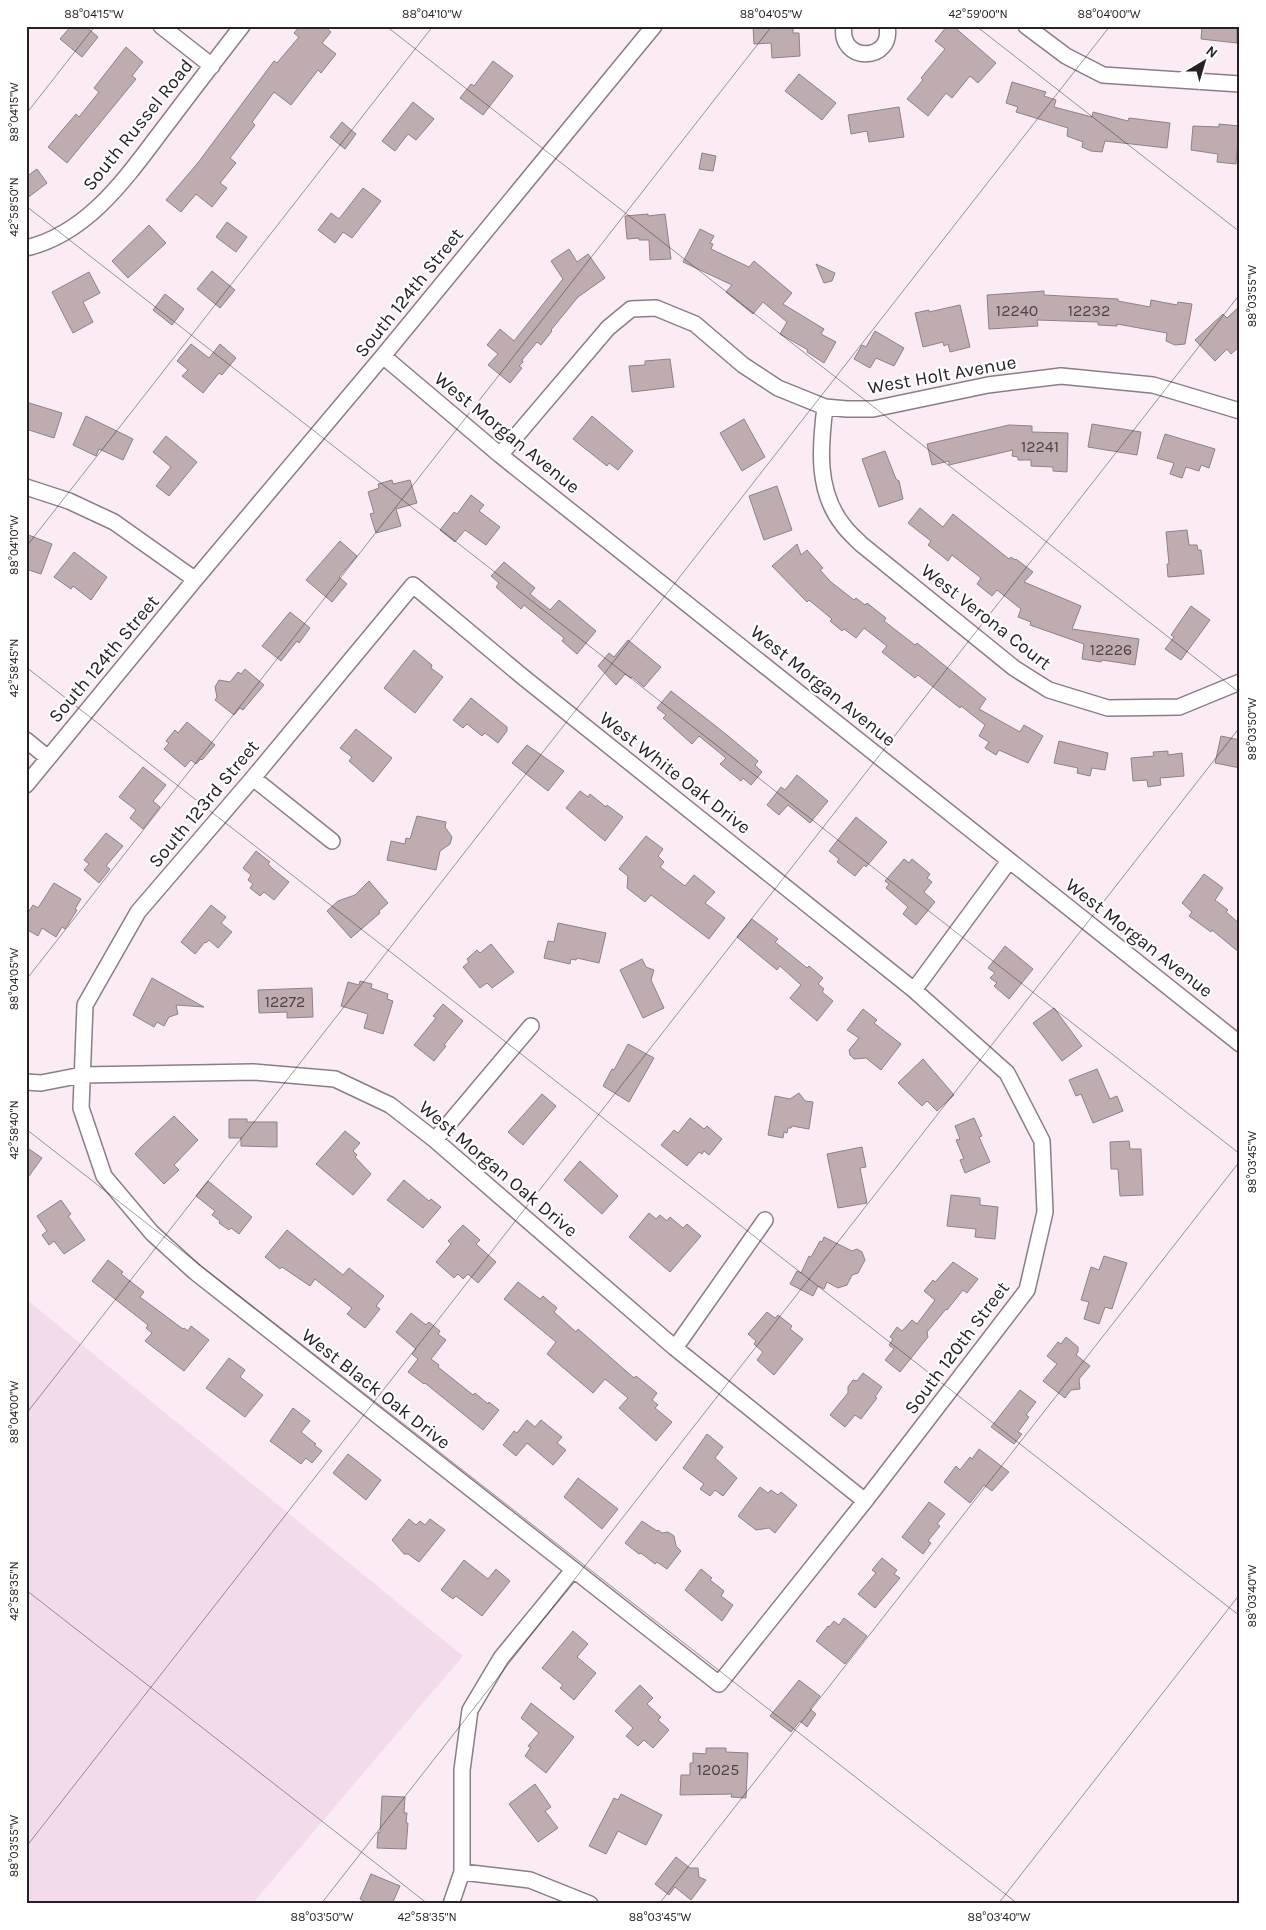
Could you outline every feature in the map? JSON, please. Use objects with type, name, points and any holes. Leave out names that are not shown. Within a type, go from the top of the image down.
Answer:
[{"type":"street","points":[[161,26],[212,66]]},
{"type":"street","name":"South Russel Road","points":[[26,248],[49,241],[68,230],[84,219],[113,193],[242,26]]},
{"type":"street","name":"South 124th Street","points":[[26,785],[193,580],[383,356],[654,26]]},
{"type":"street","points":[[844,26],[844,40],[848,47],[862,54],[876,52],[881,48],[888,36],[887,26]]},
{"type":"street","points":[[1029,28],[1066,56],[1103,75],[1240,84]]},
{"type":"street","name":"West Holt Avenue","points":[[500,455],[608,328],[631,309],[656,308],[695,324],[743,365],[778,388],[825,407],[873,409],[988,385],[1061,376],[1153,386],[1240,411]]},
{"type":"street","name":"West Morgan Avenue","points":[[383,356],[500,455],[1240,1044]]},
{"type":"street","name":"West Verona Court","points":[[825,407],[821,440],[821,472],[829,500],[842,524],[861,544],[1014,668],[1049,690],[1108,708],[1179,707],[1240,682]]},
{"type":"street","points":[[26,487],[69,501],[114,522],[193,580]]},
{"type":"street","name":"South 123rd Street","points":[[82,1075],[85,1005],[138,912],[254,778],[413,586]]},
{"type":"street","name":"West White Oak Drive","points":[[413,586],[523,677],[914,990]]},
{"type":"street","points":[[26,740],[48,758]]},
{"type":"street","points":[[254,778],[332,841]]},
{"type":"street","points":[[914,990],[1009,861]]},
{"type":"street","name":"South 120th Street","points":[[718,1684],[866,1501],[1026,1290],[1045,1212],[1042,1141],[1008,1073],[914,990]]},
{"type":"street","points":[[435,1140],[531,1026]]},
{"type":"street","name":"West Morgan Oak Drive","points":[[26,1082],[41,1083],[82,1075],[253,1072],[335,1078],[390,1105],[435,1140],[675,1348],[866,1501]]},
{"type":"street","name":"West Black Oak Drive","points":[[82,1075],[81,1108],[104,1176],[152,1233],[203,1278],[718,1684]]},
{"type":"street","points":[[675,1348],[764,1220]]},
{"type":"street","points":[[451,1904],[462,1872],[462,1770],[470,1710],[501,1658],[573,1570]]},
{"type":"street","points":[[462,1872],[530,1880],[590,1904]]},
{"type":"shaded area","points":[[26,1299],[463,1656],[252,1904],[26,1904]]},
{"type":"building","points":[[71,26],[85,26],[98,37],[82,57],[60,39]]},
{"type":"building","points":[[300,26],[324,26],[331,32],[322,43],[336,54],[321,73],[318,70],[291,105],[274,92],[252,122],[255,125],[230,158],[236,163],[220,183],[227,188],[212,207],[196,194],[181,212],[166,200],[197,164],[274,61],[277,63],[299,37],[294,33]]},
{"type":"building","points":[[753,26],[793,26],[793,33],[799,33],[800,56],[772,58],[771,43],[754,44]]},
{"type":"building","points":[[947,26],[953,26],[996,63],[978,83],[970,76],[952,98],[946,93],[928,116],[907,99],[923,80],[921,78],[945,49],[935,41]]},
{"type":"building","points":[[1202,26],[1237,26],[1237,43],[1201,39]]},
{"type":"building","points":[[126,47],[143,62],[132,76],[136,79],[67,163],[48,147],[76,114],[79,117],[99,92],[94,88]]},
{"type":"building","points":[[493,61],[513,76],[483,115],[460,98],[471,84],[474,86]]},
{"type":"building","points":[[799,74],[836,103],[822,120],[785,91]]},
{"type":"building","points":[[1012,82],[1046,92],[1044,96],[1056,100],[1054,107],[1092,117],[1093,112],[1128,121],[1129,118],[1170,123],[1167,148],[1105,141],[1102,152],[1091,151],[1082,147],[1083,142],[1067,136],[1068,128],[1016,112],[1018,107],[1006,103]]},
{"type":"building","points":[[413,102],[434,119],[416,140],[408,134],[395,151],[382,141]]},
{"type":"building","points":[[899,107],[904,137],[869,142],[867,131],[851,134],[848,115]]},
{"type":"building","points":[[342,122],[356,134],[345,149],[330,137]]},
{"type":"building","points":[[1219,124],[1239,126],[1236,164],[1217,162],[1218,154],[1191,150],[1193,126],[1219,127]]},
{"type":"building","points":[[702,153],[716,156],[713,171],[699,169]]},
{"type":"building","points":[[37,169],[47,183],[26,199],[26,177]]},
{"type":"building","points":[[363,188],[381,201],[352,238],[343,232],[335,243],[318,230],[331,213],[339,219]]},
{"type":"building","points":[[648,214],[648,216],[665,214],[671,259],[650,260],[649,240],[639,240],[639,238],[627,239],[625,216]]},
{"type":"building","points":[[227,222],[247,237],[236,252],[216,237]]},
{"type":"building","points":[[149,225],[166,243],[128,278],[112,261]]},
{"type":"building","points":[[700,229],[714,236],[710,243],[713,244],[711,249],[749,267],[754,261],[792,293],[783,304],[824,329],[821,334],[836,342],[824,363],[807,352],[808,350],[780,334],[787,322],[763,302],[753,314],[726,292],[732,285],[683,262]]},
{"type":"building","points":[[569,249],[577,262],[588,254],[605,278],[578,297],[541,345],[537,342],[522,360],[523,362],[519,366],[522,368],[510,383],[488,365],[498,354],[487,345],[500,329],[514,341],[563,279],[551,261]]},
{"type":"building","points":[[816,264],[835,273],[832,281],[824,283]]},
{"type":"building","points":[[212,271],[235,290],[220,308],[197,289]]},
{"type":"building","points":[[89,272],[100,293],[83,302],[93,322],[73,333],[52,292]]},
{"type":"building","points":[[1044,291],[1044,295],[1118,299],[1118,301],[1150,307],[1151,300],[1177,305],[1178,302],[1192,304],[1185,344],[1175,345],[1166,341],[1167,333],[1117,324],[1117,326],[1098,325],[1098,322],[1037,320],[1038,326],[989,329],[987,295]]},
{"type":"building","points":[[165,294],[184,309],[172,325],[153,310]]},
{"type":"building","points":[[960,305],[970,347],[950,352],[948,344],[944,346],[943,342],[923,347],[915,313]]},
{"type":"building","points":[[1240,306],[1240,346],[1231,354],[1227,349],[1215,361],[1195,340],[1223,314],[1227,318]]},
{"type":"building","points":[[875,331],[904,348],[894,366],[876,358],[870,368],[854,359],[862,345],[866,347]]},
{"type":"building","points":[[191,344],[209,358],[220,344],[236,358],[222,375],[219,373],[203,393],[182,376],[188,370],[177,361]]},
{"type":"building","points":[[670,359],[674,387],[632,392],[629,366],[645,365],[645,361]]},
{"type":"building","points":[[26,402],[62,413],[54,438],[26,429]]},
{"type":"building","points":[[86,416],[133,439],[123,460],[99,449],[96,456],[73,445]]},
{"type":"building","points":[[592,416],[633,451],[618,470],[609,463],[607,466],[573,439]]},
{"type":"building","points":[[744,419],[765,457],[742,471],[720,433]]},
{"type":"building","points":[[1092,424],[1141,432],[1137,455],[1088,447]]},
{"type":"building","points":[[1009,425],[1032,426],[1032,432],[1068,433],[1067,472],[1053,471],[1053,467],[1031,466],[1031,460],[1018,460],[1018,457],[1012,456],[1013,450],[949,465],[949,461],[932,465],[927,444]]},
{"type":"building","points":[[1165,434],[1215,449],[1209,468],[1201,465],[1199,471],[1186,467],[1182,478],[1170,474],[1174,463],[1157,458]]},
{"type":"building","points":[[166,436],[197,462],[169,496],[156,486],[171,467],[153,452]]},
{"type":"building","points":[[885,451],[896,479],[899,481],[903,499],[879,507],[862,459]]},
{"type":"building","points":[[392,480],[393,484],[410,480],[417,503],[396,509],[401,526],[376,533],[370,514],[374,513],[368,492],[379,488],[378,484]]},
{"type":"building","points":[[777,486],[792,530],[764,540],[749,496]]},
{"type":"building","points":[[471,495],[484,505],[479,511],[500,527],[486,545],[465,530],[455,542],[440,530],[454,512],[457,514]]},
{"type":"building","points":[[920,508],[943,527],[953,514],[1009,559],[1011,557],[1016,559],[1033,572],[1024,582],[1081,606],[1072,629],[1139,639],[1135,665],[1082,659],[1084,644],[1030,625],[1031,622],[1018,617],[1021,609],[997,590],[992,596],[977,584],[981,578],[952,555],[948,561],[928,545],[931,541],[908,523]]},
{"type":"building","points":[[1187,530],[1189,545],[1197,545],[1198,550],[1201,550],[1204,574],[1168,577],[1167,564],[1169,564],[1166,532]]},
{"type":"building","points":[[26,534],[52,544],[41,574],[26,569]]},
{"type":"building","points":[[340,541],[357,556],[339,577],[347,584],[332,602],[306,580]]},
{"type":"building","points":[[797,544],[801,555],[807,550],[823,568],[820,570],[831,582],[854,600],[856,598],[865,605],[867,603],[886,618],[884,621],[915,645],[917,643],[986,699],[979,709],[1020,732],[1024,725],[1043,736],[1028,763],[999,750],[996,755],[985,748],[989,742],[979,736],[985,725],[918,675],[915,678],[882,652],[887,646],[864,628],[856,638],[844,629],[842,631],[830,621],[832,619],[809,600],[807,602],[772,566]]},
{"type":"building","points":[[74,552],[107,577],[91,600],[73,586],[71,589],[54,577]]},
{"type":"building","points":[[504,562],[535,588],[530,594],[550,610],[559,600],[596,631],[577,654],[562,641],[564,638],[524,605],[521,609],[496,587],[499,583],[491,576]]},
{"type":"building","points":[[1191,606],[1210,620],[1181,660],[1165,649],[1174,637],[1171,635]]},
{"type":"building","points":[[290,612],[310,628],[299,643],[297,641],[281,661],[262,646]]},
{"type":"building","points":[[628,640],[661,667],[644,687],[625,674],[616,685],[598,666],[609,653],[614,657]]},
{"type":"building","points":[[414,650],[432,665],[431,668],[443,677],[415,713],[384,688]]},
{"type":"building","points":[[245,669],[264,685],[243,710],[240,708],[234,715],[215,700],[217,697],[215,687],[219,680],[230,682],[238,672],[241,674]]},
{"type":"building","points":[[671,691],[758,761],[755,765],[762,772],[751,785],[743,778],[741,781],[720,764],[726,758],[699,736],[692,744],[663,718],[666,715],[657,708]]},
{"type":"building","points":[[471,698],[507,727],[507,731],[498,743],[485,733],[482,736],[467,724],[463,728],[453,720]]},
{"type":"building","points":[[187,722],[215,745],[202,760],[196,764],[191,760],[185,767],[164,749],[169,743],[166,741],[175,730],[178,733]]},
{"type":"building","points":[[356,729],[392,758],[373,782],[349,761],[352,757],[340,748]]},
{"type":"building","points":[[1221,736],[1240,740],[1240,768],[1215,763]]},
{"type":"building","points":[[1059,741],[1108,753],[1105,770],[1092,768],[1090,776],[1077,773],[1078,768],[1054,763]]},
{"type":"building","points":[[527,745],[564,771],[548,791],[512,763]]},
{"type":"building","points":[[1168,751],[1168,755],[1182,753],[1184,776],[1160,778],[1161,785],[1148,787],[1147,780],[1133,781],[1131,758],[1154,756],[1153,752]]},
{"type":"building","points":[[143,767],[166,785],[153,801],[160,807],[143,829],[130,818],[136,810],[119,797]]},
{"type":"building","points":[[797,775],[828,801],[810,823],[788,805],[779,815],[767,805],[781,787],[785,790]]},
{"type":"building","points":[[580,791],[588,797],[590,794],[606,807],[607,805],[623,817],[605,841],[566,808]]},
{"type":"building","points":[[417,816],[446,822],[445,827],[452,837],[450,844],[440,851],[436,870],[387,860],[391,841],[405,844],[406,838],[410,839]]},
{"type":"building","points":[[856,817],[887,842],[866,867],[864,865],[855,876],[837,862],[839,859],[829,851]]},
{"type":"building","points":[[106,833],[123,846],[106,866],[110,869],[99,883],[84,870],[89,864],[84,860]]},
{"type":"building","points":[[646,836],[663,849],[658,856],[664,862],[660,867],[685,886],[694,875],[715,892],[705,903],[725,918],[709,939],[651,895],[645,902],[627,888],[628,876],[619,869]]},
{"type":"building","points":[[256,851],[270,862],[268,864],[289,882],[274,900],[264,892],[260,896],[250,888],[253,884],[248,880],[251,875],[243,868]]},
{"type":"building","points":[[904,859],[909,863],[912,859],[930,874],[927,878],[932,882],[924,892],[935,902],[916,925],[903,914],[908,907],[886,888],[889,884],[885,881]]},
{"type":"building","points":[[1204,874],[1223,888],[1215,900],[1228,910],[1226,912],[1240,924],[1240,953],[1212,930],[1211,932],[1189,916],[1192,912],[1182,903]]},
{"type":"building","points":[[369,881],[388,903],[379,911],[380,913],[351,938],[327,911],[338,901],[355,895]]},
{"type":"building","points":[[54,883],[81,899],[75,909],[77,910],[65,929],[62,927],[56,937],[42,928],[38,936],[26,929],[26,916],[33,905],[38,908]]},
{"type":"building","points":[[211,905],[226,917],[221,923],[232,932],[218,948],[209,940],[195,954],[181,942]]},
{"type":"building","points":[[752,919],[778,939],[775,942],[807,968],[809,966],[823,978],[818,984],[824,989],[822,992],[833,1001],[817,1021],[790,998],[801,985],[780,966],[777,970],[737,937]]},
{"type":"building","points":[[558,923],[606,933],[599,963],[577,958],[576,960],[571,959],[570,964],[544,958],[548,941],[554,942]]},
{"type":"building","points":[[491,944],[514,972],[492,988],[487,983],[480,988],[463,967],[469,962],[467,959],[477,950],[480,953]]},
{"type":"building","points":[[1005,946],[1033,969],[1009,999],[994,986],[997,983],[990,978],[995,973],[988,968]]},
{"type":"building","points":[[642,959],[646,967],[654,970],[651,980],[664,1008],[643,1018],[620,970]]},
{"type":"building","points":[[152,978],[204,1007],[176,1005],[178,1014],[169,1017],[164,1026],[157,1022],[154,1027],[133,1015]]},
{"type":"building","points":[[360,981],[372,984],[371,988],[388,994],[387,999],[393,1001],[383,1034],[364,1028],[368,1014],[341,1006],[348,982],[359,985]]},
{"type":"building","points":[[312,988],[313,1017],[287,1018],[287,1012],[259,1013],[258,990]]},
{"type":"building","points":[[443,1004],[463,1021],[434,1061],[414,1045],[436,1018],[433,1016]]},
{"type":"building","points":[[1054,1008],[1082,1046],[1062,1061],[1033,1023]]},
{"type":"building","points":[[863,1009],[877,1020],[874,1023],[901,1044],[881,1070],[866,1058],[854,1059],[850,1055],[849,1050],[859,1038],[847,1030]]},
{"type":"building","points":[[628,1044],[654,1058],[629,1102],[603,1086]]},
{"type":"building","points":[[923,1059],[954,1095],[937,1111],[927,1101],[922,1106],[898,1083]]},
{"type":"building","points":[[1097,1069],[1110,1099],[1117,1096],[1123,1111],[1093,1123],[1081,1094],[1076,1096],[1069,1080]]},
{"type":"building","points":[[799,1093],[805,1101],[813,1102],[809,1129],[792,1126],[788,1128],[787,1133],[784,1132],[783,1138],[768,1135],[775,1096],[790,1099]]},
{"type":"building","points":[[542,1094],[556,1106],[523,1145],[508,1132]]},
{"type":"building","points":[[174,1116],[198,1140],[174,1165],[179,1170],[164,1184],[135,1154]]},
{"type":"building","points":[[690,1118],[704,1129],[707,1126],[722,1139],[709,1155],[704,1151],[702,1154],[699,1152],[687,1166],[661,1145],[674,1130],[678,1133]]},
{"type":"building","points":[[974,1118],[982,1136],[979,1137],[990,1162],[965,1173],[960,1160],[964,1159],[956,1140],[960,1139],[955,1126]]},
{"type":"building","points":[[229,1119],[247,1119],[247,1122],[277,1122],[277,1147],[241,1146],[241,1138],[229,1138]]},
{"type":"building","points":[[345,1131],[360,1143],[353,1151],[357,1155],[355,1157],[371,1174],[353,1195],[316,1164]]},
{"type":"building","points":[[1129,1141],[1130,1149],[1141,1149],[1143,1195],[1120,1196],[1118,1169],[1111,1169],[1110,1142]]},
{"type":"building","points":[[26,1147],[42,1158],[26,1180]]},
{"type":"building","points":[[862,1147],[866,1167],[860,1168],[867,1203],[838,1208],[827,1154]]},
{"type":"building","points":[[580,1161],[618,1196],[602,1214],[564,1180]]},
{"type":"building","points":[[404,1180],[429,1201],[431,1199],[441,1207],[423,1228],[387,1200]]},
{"type":"building","points":[[208,1181],[252,1217],[239,1234],[219,1223],[220,1221],[212,1215],[215,1211],[196,1196]]},
{"type":"building","points":[[951,1195],[980,1198],[980,1205],[998,1207],[995,1239],[975,1237],[976,1229],[947,1226]]},
{"type":"building","points":[[61,1200],[71,1214],[68,1216],[85,1240],[64,1254],[54,1241],[49,1245],[42,1235],[47,1231],[37,1216]]},
{"type":"building","points":[[649,1213],[656,1219],[660,1215],[667,1221],[670,1217],[683,1228],[687,1224],[701,1236],[670,1272],[629,1237]]},
{"type":"building","points":[[463,1225],[480,1240],[476,1244],[496,1262],[478,1283],[468,1274],[463,1279],[458,1274],[454,1278],[436,1262],[451,1244],[448,1241]]},
{"type":"building","points":[[287,1230],[343,1275],[349,1268],[384,1296],[376,1306],[380,1309],[365,1328],[347,1314],[352,1308],[315,1279],[310,1286],[282,1267],[280,1269],[265,1257]]},
{"type":"building","points":[[824,1237],[852,1251],[857,1249],[862,1252],[865,1260],[858,1273],[852,1275],[847,1285],[838,1288],[827,1282],[824,1289],[818,1286],[813,1296],[790,1284],[797,1271],[801,1273],[809,1256],[811,1257]]},
{"type":"building","points":[[1104,1256],[1127,1263],[1112,1309],[1105,1307],[1099,1324],[1084,1319],[1089,1302],[1081,1300],[1091,1267],[1099,1270]]},
{"type":"building","points":[[108,1260],[123,1272],[121,1274],[144,1292],[140,1297],[183,1329],[188,1331],[191,1326],[209,1340],[184,1371],[145,1341],[152,1333],[146,1328],[148,1325],[92,1281]]},
{"type":"building","points":[[953,1262],[978,1279],[967,1293],[963,1290],[946,1309],[927,1332],[928,1337],[900,1372],[885,1360],[894,1349],[889,1345],[893,1339],[890,1337],[897,1327],[902,1331],[912,1320],[917,1324],[935,1300],[924,1291]]},
{"type":"building","points":[[518,1282],[540,1299],[543,1296],[557,1308],[554,1312],[576,1332],[578,1329],[634,1378],[636,1376],[657,1393],[652,1400],[658,1405],[655,1408],[672,1422],[656,1441],[619,1408],[628,1398],[605,1379],[593,1393],[547,1354],[556,1342],[504,1299]]},
{"type":"building","points":[[767,1312],[775,1318],[778,1315],[792,1326],[790,1329],[803,1339],[774,1375],[757,1360],[763,1352],[754,1344],[756,1341],[748,1334]]},
{"type":"building","points":[[411,1313],[426,1325],[429,1322],[440,1331],[438,1334],[446,1340],[431,1359],[439,1365],[438,1367],[473,1395],[475,1393],[499,1410],[483,1430],[425,1383],[408,1372],[418,1359],[412,1354],[416,1349],[396,1332]]},
{"type":"building","points":[[1066,1337],[1078,1347],[1076,1355],[1090,1366],[1079,1379],[1080,1389],[1071,1390],[1065,1398],[1043,1381],[1057,1364],[1047,1356],[1058,1342],[1061,1344]]},
{"type":"building","points":[[229,1358],[245,1370],[240,1377],[263,1395],[245,1417],[206,1388]]},
{"type":"building","points":[[863,1373],[882,1387],[875,1397],[877,1398],[861,1419],[855,1415],[845,1427],[830,1415],[848,1393],[848,1387],[853,1380],[857,1381]]},
{"type":"building","points":[[1020,1390],[1036,1402],[1026,1415],[1029,1417],[1018,1432],[1022,1434],[1014,1444],[991,1427]]},
{"type":"building","points":[[293,1408],[310,1421],[301,1432],[322,1451],[312,1463],[306,1458],[301,1464],[270,1441]]},
{"type":"building","points":[[527,1420],[535,1427],[541,1420],[562,1437],[557,1443],[566,1450],[553,1465],[527,1443],[516,1456],[503,1445],[514,1431],[517,1433]]},
{"type":"building","points":[[707,1434],[723,1447],[715,1458],[737,1478],[723,1496],[715,1490],[710,1496],[700,1489],[704,1484],[683,1468]]},
{"type":"building","points":[[979,1449],[1009,1472],[992,1491],[984,1485],[970,1503],[944,1482],[956,1466],[960,1470],[970,1457],[972,1459]]},
{"type":"building","points":[[348,1454],[381,1480],[366,1500],[333,1473]]},
{"type":"building","points":[[578,1478],[618,1509],[602,1529],[564,1497]]},
{"type":"building","points":[[760,1487],[768,1493],[771,1490],[778,1495],[781,1492],[797,1505],[775,1533],[769,1528],[756,1530],[738,1516]]},
{"type":"building","points":[[929,1502],[945,1514],[937,1524],[940,1526],[928,1541],[931,1543],[923,1554],[902,1537]]},
{"type":"building","points":[[409,1519],[416,1525],[420,1521],[425,1525],[430,1519],[445,1530],[419,1562],[408,1554],[404,1554],[392,1540]]},
{"type":"building","points":[[642,1521],[657,1531],[662,1533],[668,1532],[674,1536],[676,1546],[681,1551],[667,1569],[657,1562],[655,1564],[625,1543]]},
{"type":"building","points":[[882,1558],[897,1570],[894,1574],[900,1578],[875,1608],[858,1594],[876,1573],[872,1570]]},
{"type":"building","points":[[464,1560],[488,1579],[496,1569],[510,1581],[482,1616],[456,1596],[453,1599],[441,1590]]},
{"type":"building","points":[[701,1569],[712,1578],[710,1580],[724,1591],[721,1596],[733,1605],[722,1621],[685,1590]]},
{"type":"building","points":[[844,1618],[867,1636],[845,1664],[816,1641],[834,1621],[839,1625]]},
{"type":"building","points":[[573,1631],[588,1644],[577,1657],[596,1673],[574,1700],[560,1688],[563,1685],[542,1668]]},
{"type":"building","points":[[799,1680],[820,1696],[810,1709],[816,1714],[807,1727],[800,1721],[791,1732],[770,1716]]},
{"type":"building","points":[[640,1685],[653,1698],[647,1704],[661,1717],[658,1720],[669,1730],[653,1748],[644,1740],[638,1746],[626,1736],[633,1728],[615,1711]]},
{"type":"building","points":[[531,1703],[574,1737],[546,1773],[525,1756],[531,1747],[528,1746],[539,1733],[521,1718]]},
{"type":"building","points":[[706,1748],[726,1748],[726,1752],[748,1753],[746,1798],[731,1797],[732,1794],[680,1795],[681,1775],[690,1775],[690,1763],[693,1763],[693,1753],[706,1754]]},
{"type":"building","points":[[535,1784],[551,1807],[545,1811],[558,1828],[538,1842],[509,1804]]},
{"type":"building","points":[[621,1794],[662,1815],[646,1845],[618,1831],[606,1854],[589,1846],[614,1798],[618,1800]]},
{"type":"building","points":[[382,1796],[405,1797],[404,1813],[407,1813],[406,1823],[408,1823],[406,1849],[377,1848],[378,1832],[380,1833]]},
{"type":"building","points":[[676,1857],[690,1868],[698,1868],[699,1877],[706,1880],[691,1900],[675,1887],[669,1895],[655,1884]]},
{"type":"building","points":[[371,1874],[400,1886],[392,1904],[362,1904],[364,1901],[360,1899]]}]
